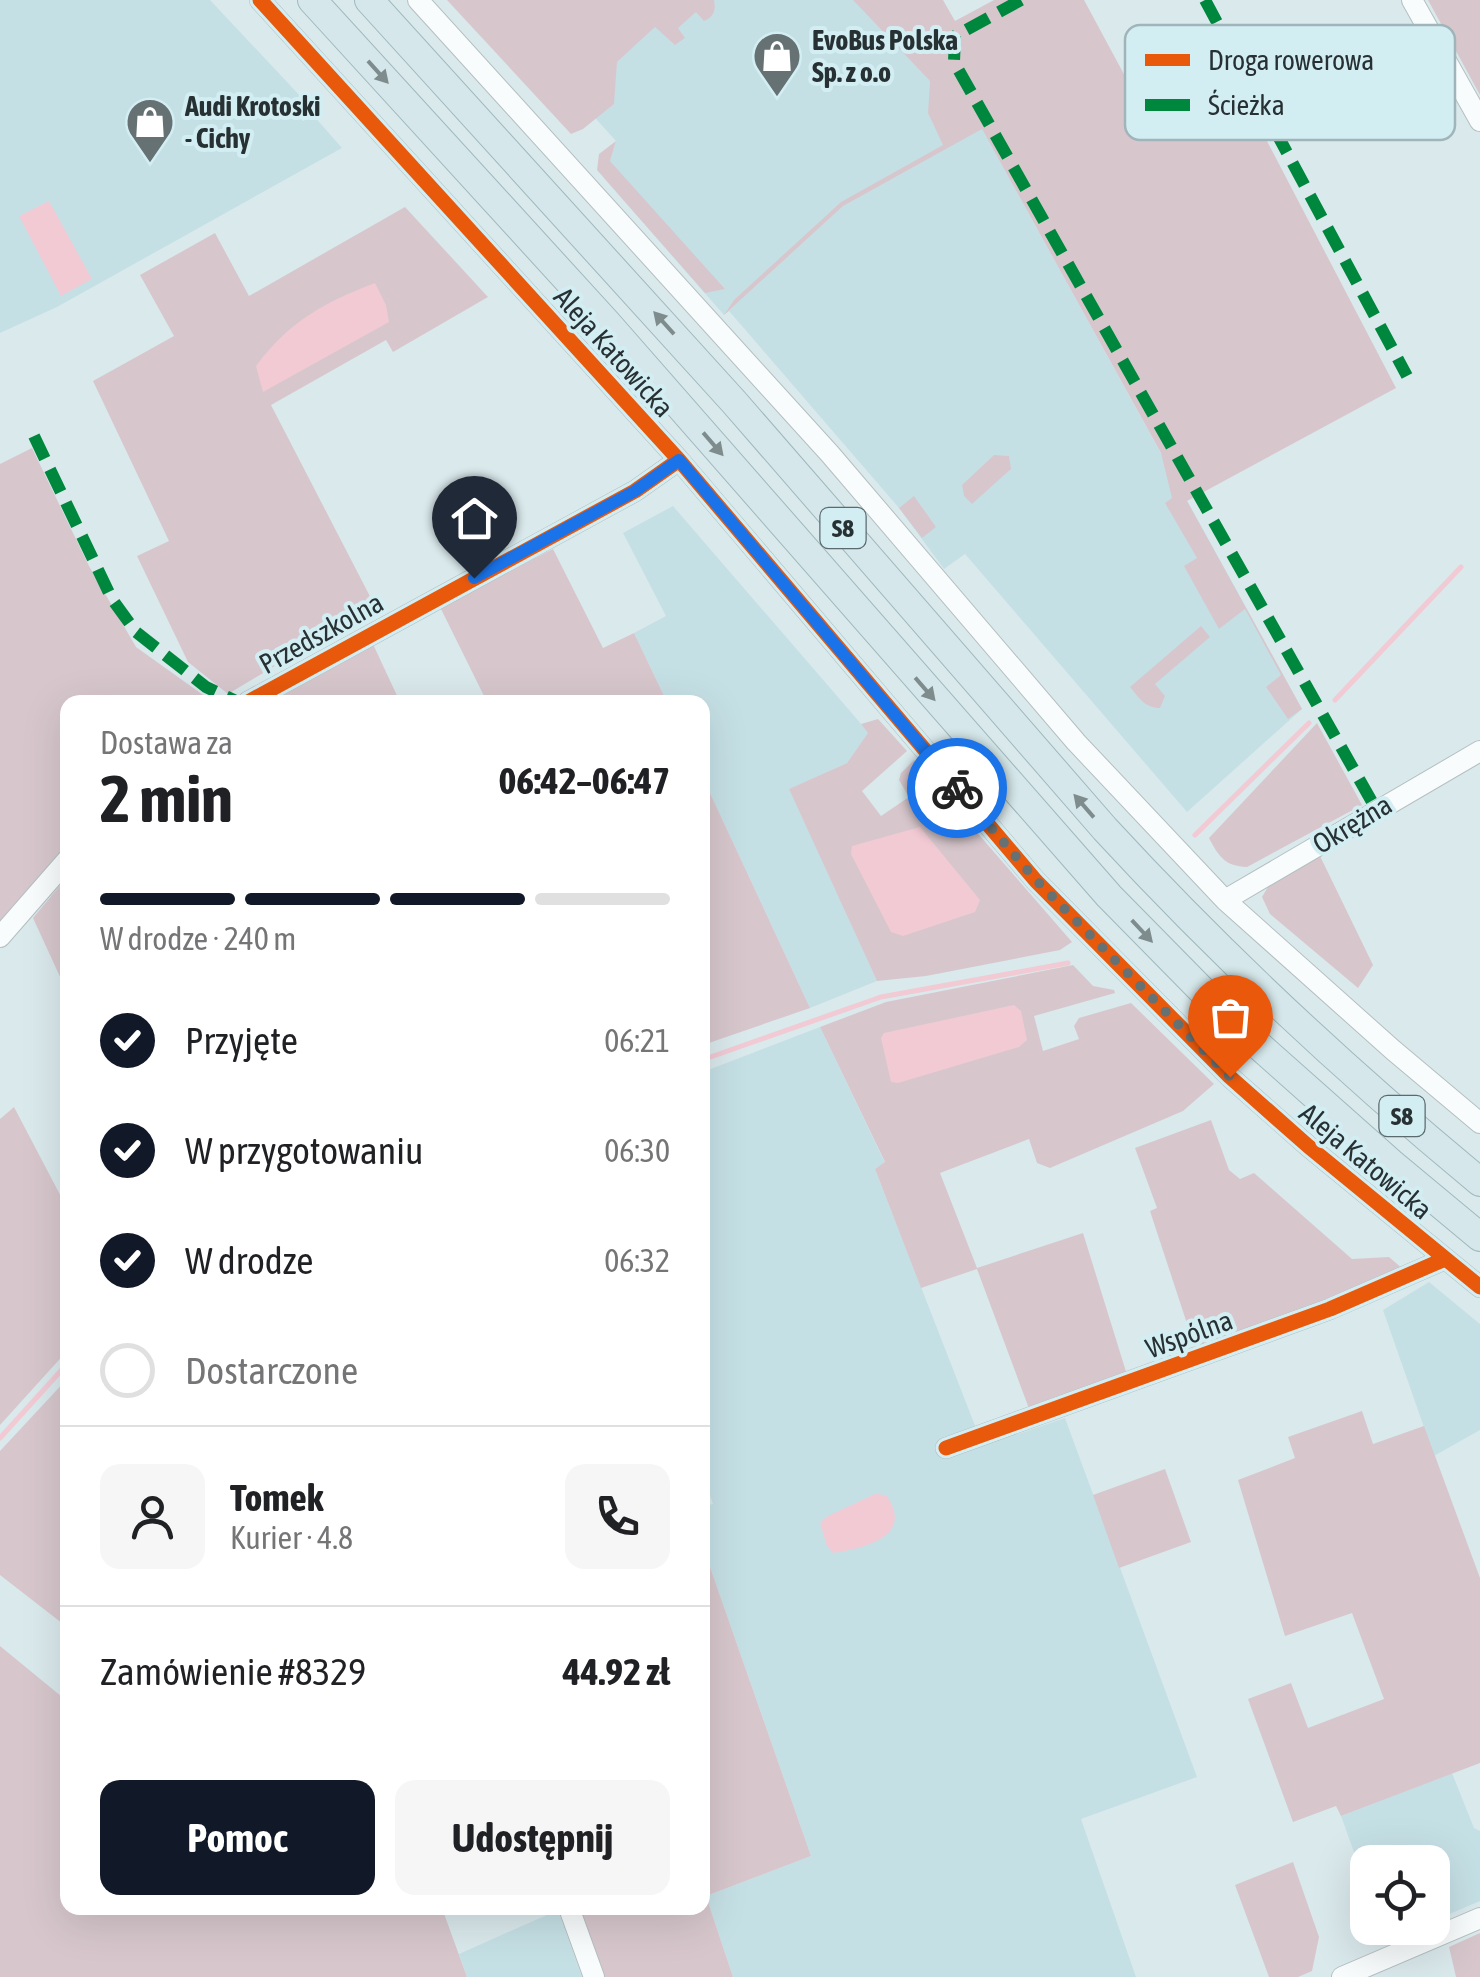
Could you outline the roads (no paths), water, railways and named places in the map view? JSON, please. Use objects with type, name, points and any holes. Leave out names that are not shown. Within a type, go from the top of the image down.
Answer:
[{"type":"highway","name":"S8","points":[[312,0],[631,350],[1048,830],[1121,908],[1238,1027],[1480,1237]]},
{"type":"highway","name":"S8","points":[[370,0],[650,308],[1164,893],[1324,1050],[1480,1182]]},
{"type":"street","name":"Aleja Katowicka","points":[[260,0],[679,460],[1036,880],[1230,1077],[1480,1287]]},
{"type":"street","points":[[418,0],[830,454],[1076,742],[1225,900],[1480,1123]]},
{"type":"street","points":[[1412,0],[1426,25]]},
{"type":"street","points":[[1455,77],[1480,122]]},
{"type":"street","name":"Przedszkolna","points":[[261,695],[635,491],[679,460]]},
{"type":"street","name":"Okrężna","points":[[1225,900],[1480,751]]},
{"type":"street","points":[[0,937],[60,867]]},
{"type":"street","name":"Wspólna","points":[[946,1448],[1330,1309],[1446,1259]]},
{"type":"street","points":[[572,1915],[594,1977]]},
{"type":"street","points":[[1342,1977],[1480,1918]]},
{"type":"waterway","points":[[1335,700],[1461,567]]},
{"type":"waterway","points":[[1195,835],[1309,723]]},
{"type":"waterway","points":[[710,1057],[881,997],[1068,963]]},
{"type":"waterway","points":[[0,1438],[60,1372]]},
{"type":"place","name":"EvoBus Polska Sp. z o.o","points":[[777,98]]},
{"type":"place","name":"Audi Krotoski - Cichy","points":[[150,164]]}]
